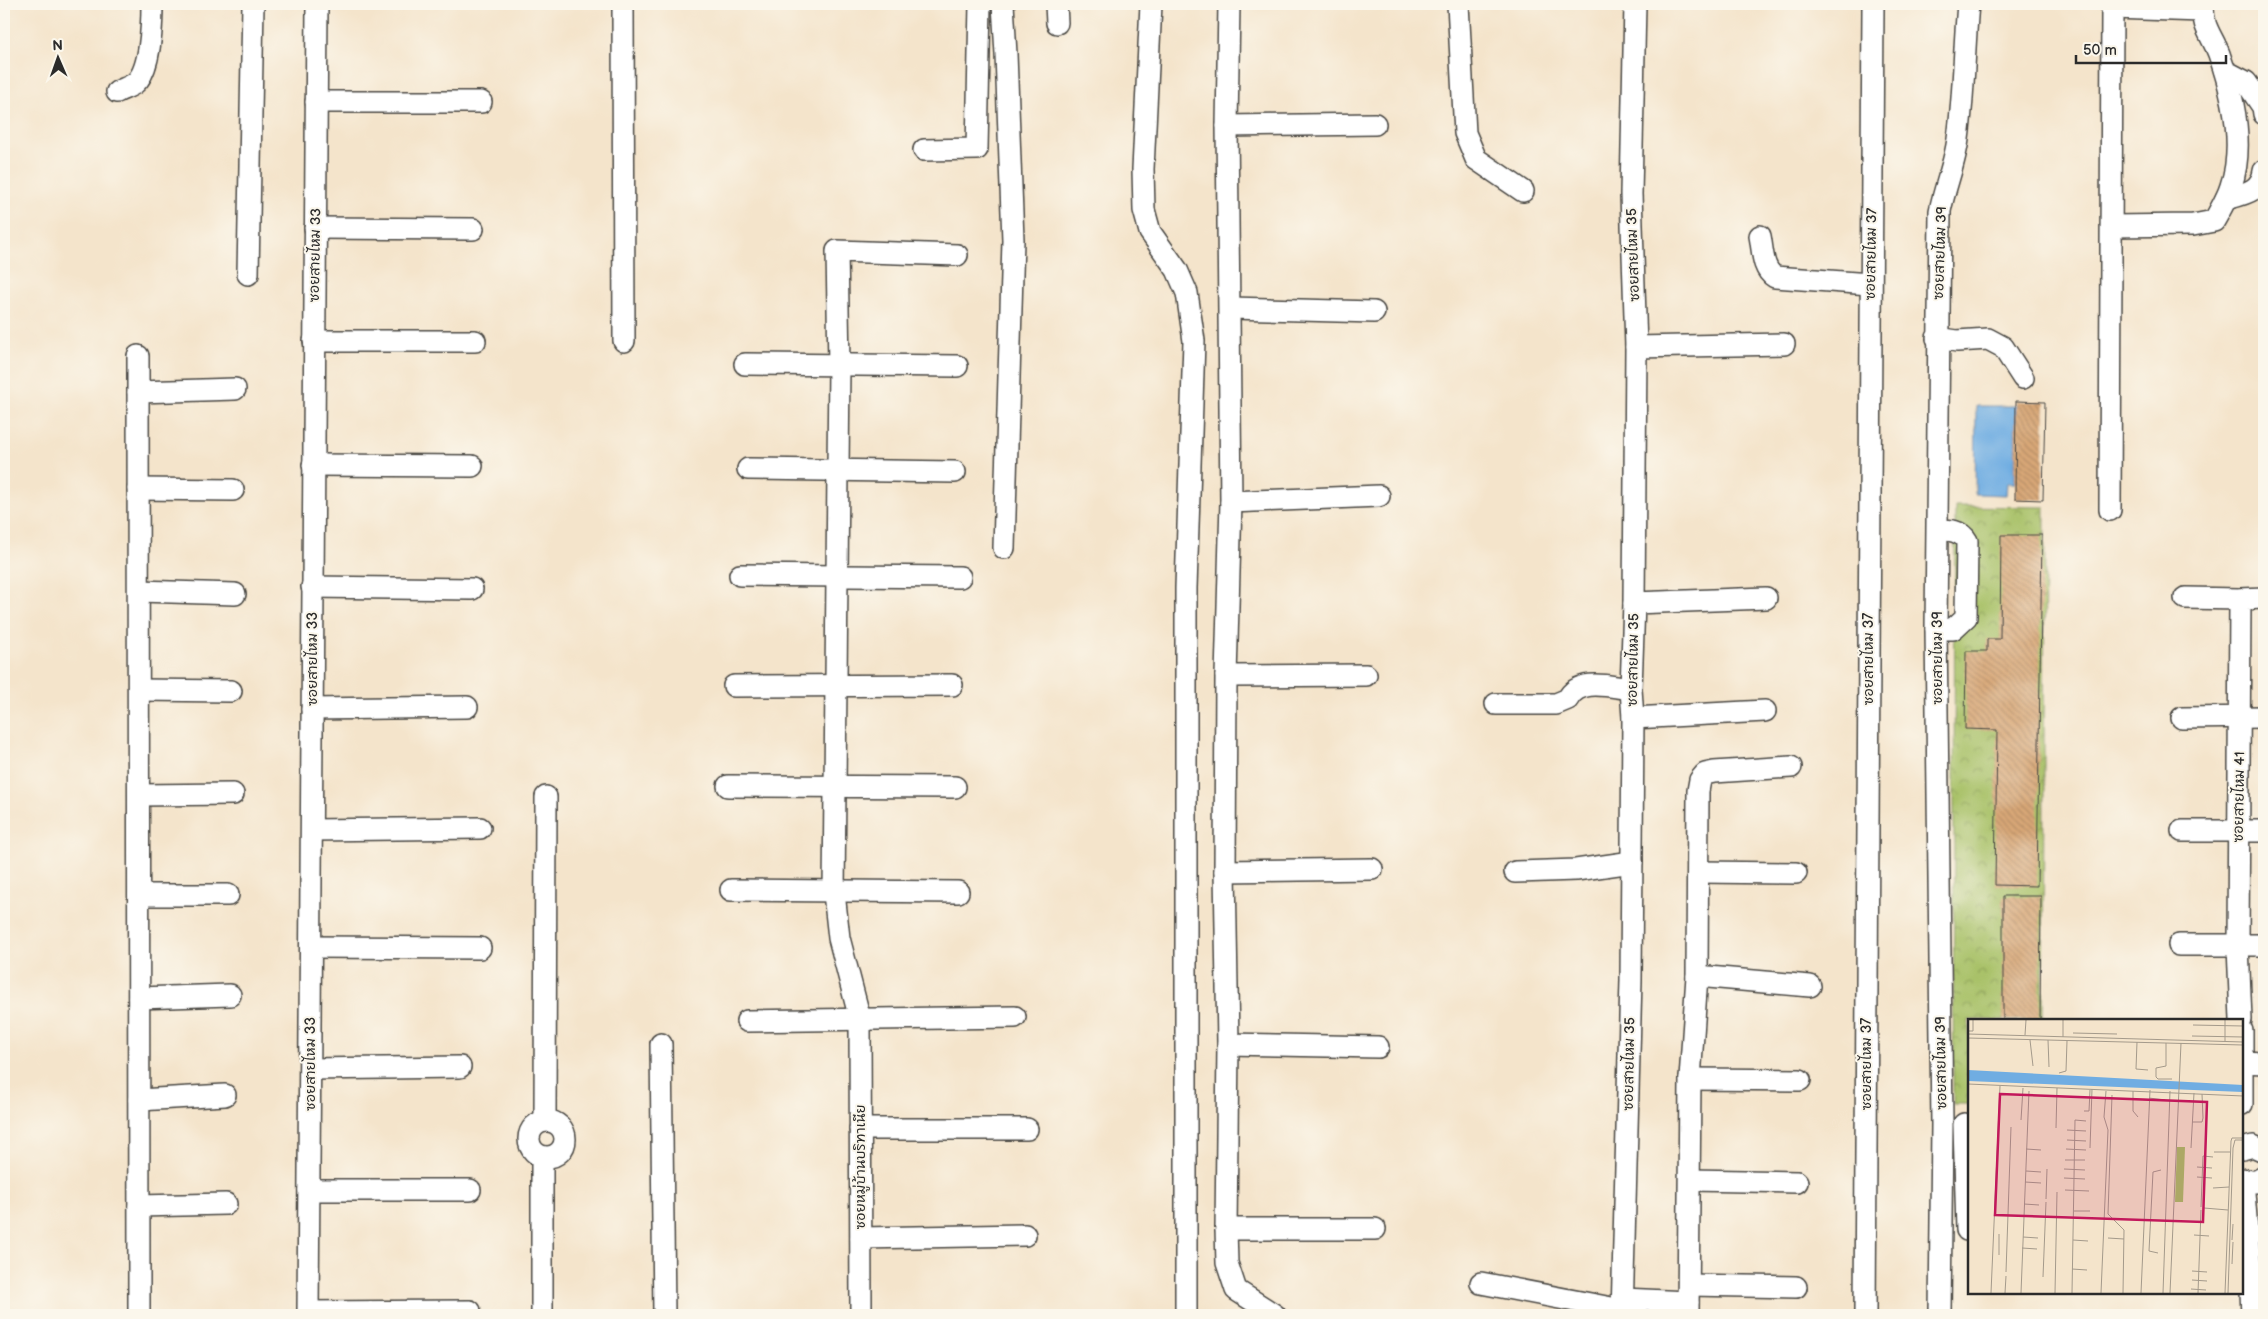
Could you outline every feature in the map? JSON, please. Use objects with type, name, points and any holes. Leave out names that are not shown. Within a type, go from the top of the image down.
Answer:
[{"type":"street","points":[[117,92],[136,83],[144,68],[150,47],[152,4]]},
{"type":"street","points":[[248,274],[253,4]]},
{"type":"street","name":"ซอยสายไหม 33","points":[[308,1314],[317,4]]},
{"type":"street","points":[[623,4],[624,340]]},
{"type":"street","points":[[924,150],[977,149],[980,4]]},
{"type":"street","points":[[1003,4],[1013,240],[1004,548]]},
{"type":"street","points":[[1151,4],[1143,169],[1144,210],[1150,232],[1177,270],[1187,293],[1194,341],[1186,588],[1186,1315]]},
{"type":"street","points":[[1229,4],[1231,502],[1226,676],[1227,1263],[1236,1290],[1275,1315]]},
{"type":"street","points":[[1458,4],[1465,133],[1476,159],[1523,192]]},
{"type":"street","name":"ซอยสายไหม 35","points":[[1623,1308],[1631,980],[1631,689],[1634,603],[1636,347],[1631,194],[1636,4]]},
{"type":"street","name":"ซอยสายไหม 37","points":[[1865,1315],[1873,4]]},
{"type":"street","name":"ซอยสายไหม 39","points":[[1940,1315],[1942,1124],[1936,629],[1940,211],[1958,139],[1968,4]]},
{"type":"street","points":[[2110,510],[2112,6],[2202,8],[2208,35],[2218,51],[2225,71],[2238,135],[2232,185],[2214,221],[2193,225],[2112,226]]},
{"type":"street","points":[[2225,71],[2246,82],[2263,108],[2264,114]]},
{"type":"street","points":[[316,102],[481,102]]},
{"type":"street","points":[[1228,126],[1375,124]]},
{"type":"street","points":[[2226,199],[2252,192],[2263,180],[2264,171]]},
{"type":"street","points":[[315,228],[473,229]]},
{"type":"street","points":[[1760,236],[1765,264],[1769,273],[1775,277],[1870,284]]},
{"type":"street","name":"ซอยหมู่บ้านบริทาเนีย","points":[[860,1315],[860,1019],[839,938],[834,891],[839,365],[837,251],[957,255]]},
{"type":"street","points":[[1231,308],[1374,312]]},
{"type":"street","points":[[1938,338],[1988,340],[2003,347],[2023,378]]},
{"type":"street","points":[[314,341],[475,341]]},
{"type":"street","points":[[1636,347],[1784,344]]},
{"type":"street","points":[[138,356],[138,690],[140,795],[139,1315]]},
{"type":"street","points":[[745,364],[957,366]]},
{"type":"street","points":[[138,392],[236,389]]},
{"type":"street","points":[[313,465],[472,466]]},
{"type":"street","points":[[748,469],[955,472]]},
{"type":"street","points":[[138,489],[232,490]]},
{"type":"street","points":[[1231,502],[1379,496]]},
{"type":"street","points":[[1936,629],[1953,628],[1966,617],[1967,541],[1960,533],[1952,530],[1938,530]]},
{"type":"street","points":[[740,575],[960,577]]},
{"type":"street","points":[[312,587],[472,588]]},
{"type":"street","points":[[139,592],[235,594]]},
{"type":"street","points":[[1634,603],[1766,598]]},
{"type":"street","points":[[2186,598],[2264,598]]},
{"type":"street","name":"ซอยสายไหม 41","points":[[2240,598],[2238,945],[2241,1019]]},
{"type":"street","points":[[1226,676],[1366,675]]},
{"type":"street","points":[[734,686],[952,685]]},
{"type":"street","points":[[1496,704],[1556,704],[1568,700],[1571,693],[1590,685],[1631,689]]},
{"type":"street","points":[[138,690],[231,691]]},
{"type":"street","points":[[312,709],[467,707]]},
{"type":"street","points":[[1632,718],[1765,710]]},
{"type":"street","points":[[2182,718],[2264,717]]},
{"type":"street","points":[[1688,1300],[1690,1079],[1697,976],[1698,791],[1700,780],[1705,774],[1791,768]]},
{"type":"street","points":[[728,786],[955,787]]},
{"type":"street","points":[[140,795],[233,794]]},
{"type":"street","points":[[542,1315],[542,1157],[536,1154],[529,1142],[533,1128],[545,1121],[546,797]]},
{"type":"street","points":[[312,830],[480,828]]},
{"type":"street","points":[[2182,831],[2264,831]]},
{"type":"street","points":[[1515,872],[1576,870],[1632,862]]},
{"type":"street","points":[[1225,871],[1372,869]]},
{"type":"street","points":[[1699,872],[1796,873]]},
{"type":"street","points":[[730,890],[958,892]]},
{"type":"street","points":[[139,895],[228,896]]},
{"type":"street","points":[[2179,945],[2264,945]]},
{"type":"street","points":[[311,947],[480,948]]},
{"type":"street","points":[[1697,976],[1810,986]]},
{"type":"street","points":[[139,998],[230,995]]},
{"type":"street","points":[[747,1021],[1015,1017]]},
{"type":"street","points":[[661,1044],[664,1315]]},
{"type":"street","points":[[1228,1044],[1378,1047]]},
{"type":"street","points":[[2243,1062],[2264,1063]]},
{"type":"street","points":[[310,1069],[460,1067]]},
{"type":"street","points":[[1690,1079],[1800,1080]]},
{"type":"street","points":[[139,1100],[225,1095]]},
{"type":"street","points":[[1940,1229],[1968,1230],[1967,1124],[1942,1124]]},
{"type":"street","points":[[860,1129],[1027,1129]]},
{"type":"street","points":[[2243,1149],[2253,1146],[2264,1151]]},
{"type":"street","points":[[2243,1180],[2255,1182],[2264,1177]]},
{"type":"street","points":[[1690,1180],[1797,1182]]},
{"type":"street","points":[[2243,1186],[2257,1268],[2252,1315]]},
{"type":"street","points":[[309,1190],[470,1190]]},
{"type":"street","points":[[139,1206],[226,1204]]},
{"type":"street","points":[[1226,1229],[1375,1229]]},
{"type":"street","points":[[860,1238],[1025,1235]]},
{"type":"street","points":[[1480,1283],[1623,1308],[1796,1287]]},
{"type":"street","points":[[308,1314],[470,1311]]},
{"type":"green space","points":[[1955,506],[2045,507],[2043,1019],[1968,1019],[1968,1104],[1953,1104]]},
{"type":"water","points":[[1976,406],[2016,406],[2015,483],[2007,483],[2006,495],[1975,494]]},
{"type":"building","points":[[2016,401],[2045,402],[2043,500],[2015,499]]},
{"type":"building","points":[[2001,535],[2042,535],[2037,886],[1995,885],[1997,730],[1965,729],[1966,651],[1987,651],[1987,639],[2000,639]]},
{"type":"building","points":[[2003,896],[2041,896],[2040,1019],[2003,1019]]}]
